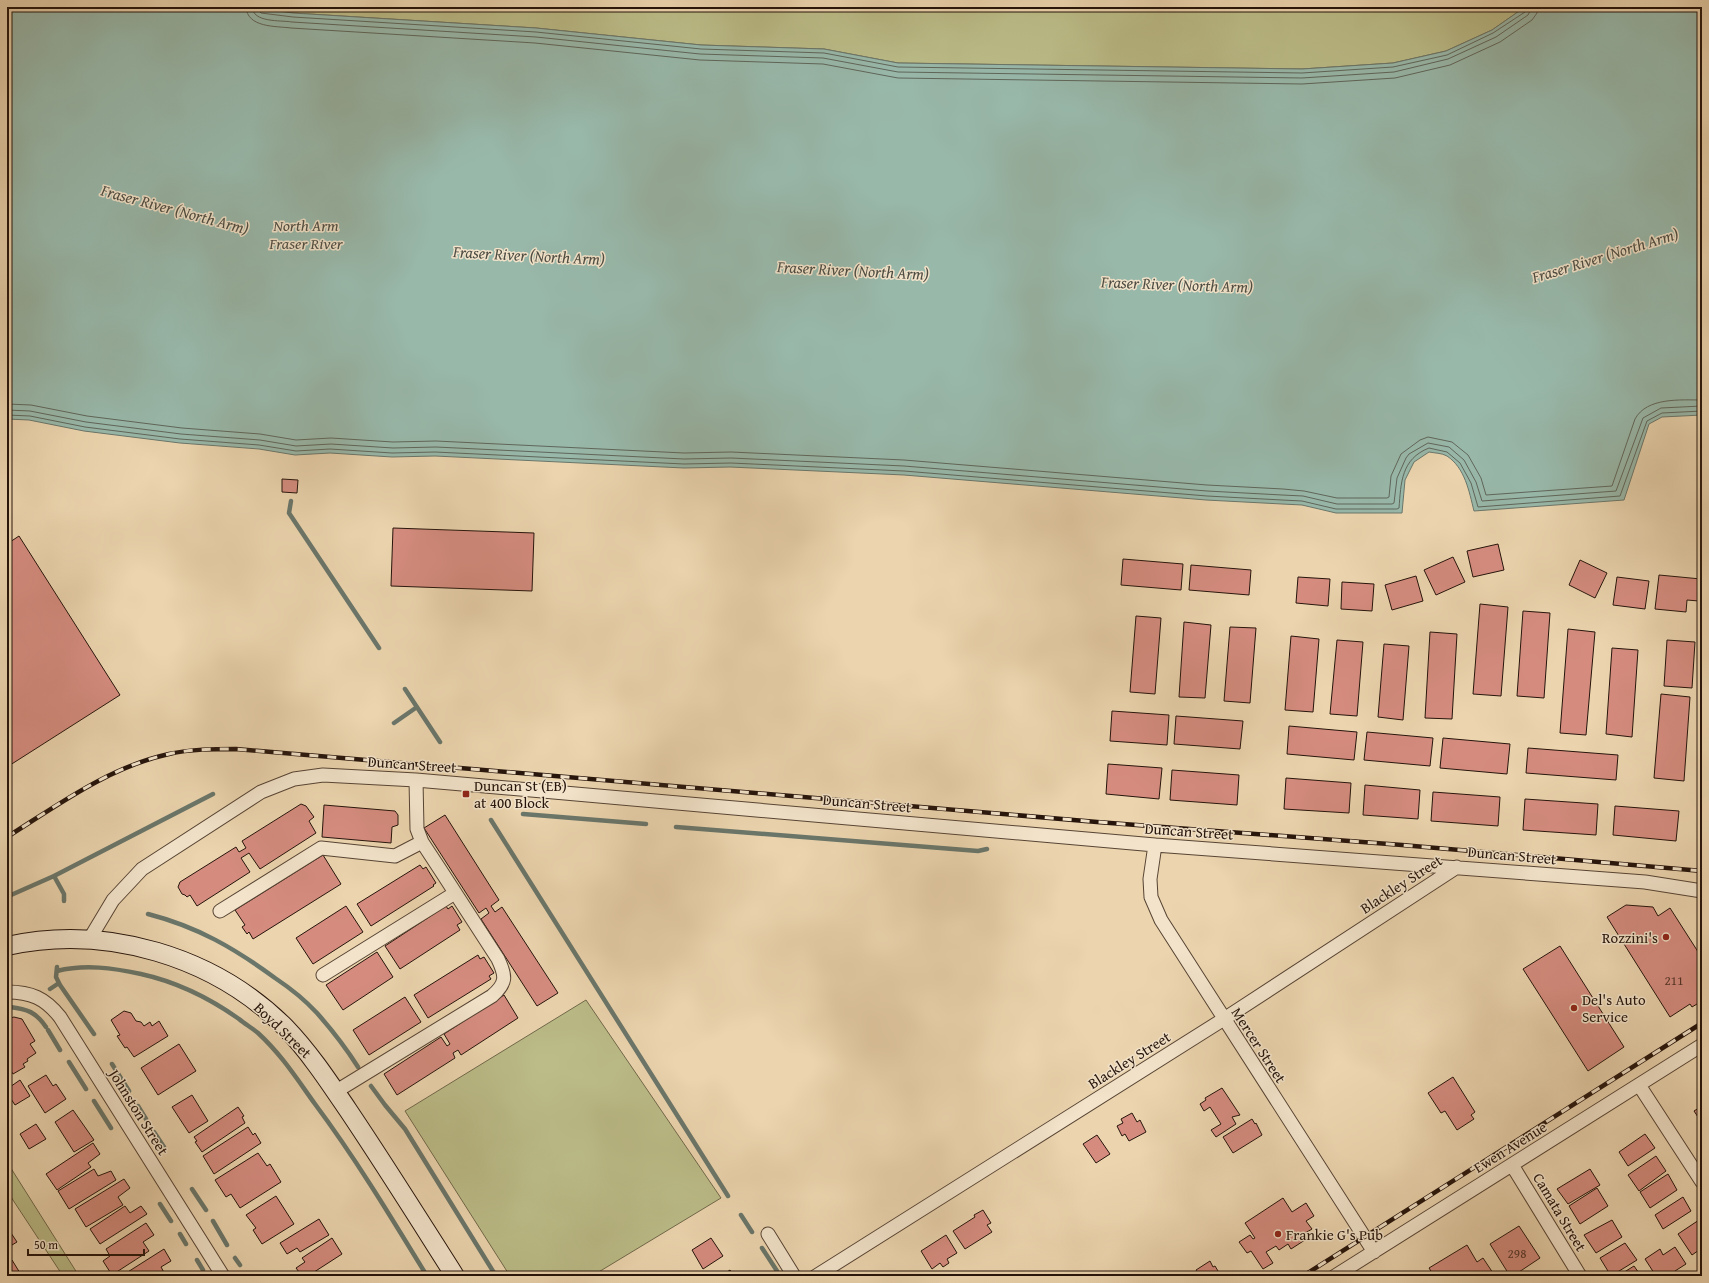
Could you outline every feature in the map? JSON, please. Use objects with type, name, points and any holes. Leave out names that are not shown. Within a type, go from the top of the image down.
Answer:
[{"type":"main road","name":"Boyd Street","points":[[7,946],[47,939],[89,940],[123,943],[154,950],[202,970],[221,980],[260,1006],[286,1029],[314,1060],[455,1276]]},
{"type":"street","name":"Duncan Street","points":[[89,940],[113,900],[142,869],[261,792],[294,779],[323,775],[416,780],[1155,845],[1457,866],[1702,888]]},
{"type":"street","points":[[335,1092],[492,996],[501,988],[504,982],[504,971],[498,959],[422,842],[417,829],[416,780]]},
{"type":"street","points":[[220,911],[321,848],[395,856],[422,842]]},
{"type":"street","name":"Mercer Street","points":[[1155,845],[1150,879],[1151,897],[1161,920],[1374,1252]]},
{"type":"street","name":"Blackley Street","points":[[816,1276],[1224,1019],[1457,866]]},
{"type":"street","points":[[323,975],[455,893]]},
{"type":"street","name":"Johnston Street","points":[[7,992],[22,992],[41,999],[51,1006],[60,1017],[223,1276]]},
{"type":"street","name":"Ewen Avenue","points":[[1335,1276],[1702,1045]]},
{"type":"street","points":[[1639,1084],[1702,1182]]},
{"type":"street","name":"Camata Street","points":[[1512,1165],[1580,1276]]},
{"type":"street","points":[[768,1234],[794,1276]]},
{"type":"green space","points":[[246,7],[1525,7],[1492,30],[1446,51],[1393,63],[1302,69],[898,63],[824,49],[701,45],[536,28],[293,13]]},
{"type":"green space","points":[[586,1000],[721,1198],[592,1276],[510,1276],[405,1111]]},
{"type":"green space","points":[[7,1162],[79,1276],[63,1276],[7,1191]]},
{"type":"water","name":"North Arm Fraser River","points":[[7,7],[246,7],[293,13],[536,28],[701,45],[824,49],[898,63],[1302,69],[1393,63],[1446,51],[1492,30],[1525,7],[1702,7],[1702,415],[1662,417],[1649,424],[1624,500],[1474,511],[1465,480],[1458,467],[1447,456],[1429,452],[1414,462],[1405,480],[1402,513],[1336,513],[1302,505],[1206,500],[904,475],[730,467],[684,468],[435,456],[392,457],[330,453],[295,455],[259,449],[180,443],[84,431],[29,420],[7,419]]},
{"type":"building","points":[[282,479],[298,480],[297,493],[282,492]]},
{"type":"building","points":[[393,528],[534,533],[532,591],[391,586]]},
{"type":"building","points":[[19,536],[120,695],[7,767],[7,544]]},
{"type":"building","points":[[1498,544],[1504,570],[1473,577],[1467,551]]},
{"type":"building","points":[[1453,557],[1465,582],[1436,595],[1424,570]]},
{"type":"building","points":[[1123,559],[1183,564],[1181,590],[1121,585]]},
{"type":"building","points":[[1580,560],[1607,573],[1595,598],[1569,585]]},
{"type":"building","points":[[1191,565],[1251,570],[1249,595],[1189,590]]},
{"type":"building","points":[[1659,575],[1701,579],[1699,601],[1687,600],[1686,612],[1655,609]]},
{"type":"building","points":[[1416,576],[1423,601],[1392,610],[1385,585]]},
{"type":"building","points":[[1298,577],[1330,579],[1328,606],[1296,603]]},
{"type":"building","points":[[1617,577],[1649,581],[1645,609],[1613,605]]},
{"type":"building","points":[[1342,582],[1374,584],[1372,611],[1341,609]]},
{"type":"building","points":[[1480,604],[1508,607],[1501,696],[1473,694]]},
{"type":"building","points":[[1523,611],[1550,613],[1544,698],[1517,696]]},
{"type":"building","points":[[1136,616],[1161,618],[1155,694],[1130,692]]},
{"type":"building","points":[[1184,622],[1211,625],[1205,698],[1179,697]]},
{"type":"building","points":[[1230,627],[1256,628],[1250,703],[1224,701]]},
{"type":"building","points":[[1568,629],[1595,632],[1586,735],[1560,733]]},
{"type":"building","points":[[1430,632],[1457,634],[1452,719],[1425,718]]},
{"type":"building","points":[[1291,636],[1319,639],[1313,712],[1285,710]]},
{"type":"building","points":[[1337,640],[1363,642],[1357,716],[1330,714]]},
{"type":"building","points":[[1667,640],[1695,642],[1692,688],[1664,686]]},
{"type":"building","points":[[1384,644],[1409,646],[1403,720],[1378,717]]},
{"type":"building","points":[[1612,648],[1638,650],[1632,737],[1606,734]]},
{"type":"building","points":[[1661,694],[1690,697],[1684,781],[1654,778]]},
{"type":"building","points":[[1112,711],[1169,715],[1167,745],[1110,741]]},
{"type":"building","points":[[1176,716],[1243,721],[1240,749],[1174,744]]},
{"type":"building","points":[[1289,726],[1357,732],[1354,760],[1287,754]]},
{"type":"building","points":[[1367,732],[1433,738],[1430,766],[1364,760]]},
{"type":"building","points":[[1443,738],[1510,744],[1507,774],[1440,768]]},
{"type":"building","points":[[1528,748],[1618,755],[1616,780],[1526,773]]},
{"type":"building","points":[[1108,764],[1162,768],[1159,799],[1106,794]]},
{"type":"building","points":[[1172,770],[1239,775],[1237,805],[1170,800]]},
{"type":"building","points":[[1286,778],[1351,783],[1349,813],[1284,809]]},
{"type":"building","points":[[1365,785],[1420,790],[1418,819],[1363,815]]},
{"type":"building","points":[[1433,792],[1500,797],[1498,826],[1431,821]]},
{"type":"building","points":[[1525,799],[1598,804],[1596,835],[1523,830]]},
{"type":"building","points":[[301,804],[306,806],[314,817],[309,821],[316,833],[260,869],[249,853],[241,858],[250,872],[197,906],[190,895],[187,897],[182,894],[178,887],[180,882],[236,847],[239,852],[246,848],[242,841]]},
{"type":"building","points":[[324,805],[395,811],[398,815],[398,825],[392,827],[391,843],[322,837]]},
{"type":"building","points":[[1615,806],[1679,811],[1676,841],[1613,835]]},
{"type":"building","points":[[445,815],[499,900],[491,906],[495,912],[502,907],[558,993],[537,1006],[481,919],[489,913],[486,908],[479,913],[424,828]]},
{"type":"building","points":[[323,855],[341,884],[253,939],[249,932],[247,934],[242,927],[245,925],[235,910]]},
{"type":"building","points":[[420,865],[423,869],[426,867],[436,883],[433,885],[434,886],[371,926],[357,904]]},
{"type":"building","points":[[1626,905],[1653,907],[1658,916],[1670,908],[1702,958],[1702,1001],[1692,1007],[1690,1004],[1670,1017],[1607,917]]},
{"type":"building","points":[[346,906],[363,932],[313,964],[296,938]]},
{"type":"building","points":[[446,906],[448,909],[452,906],[462,922],[457,925],[460,930],[400,969],[385,946]]},
{"type":"building","name":"Del's Auto Service","points":[[1560,946],[1624,1047],[1588,1071],[1523,969]]},
{"type":"building","points":[[377,952],[393,977],[343,1010],[326,985]]},
{"type":"building","points":[[478,955],[480,959],[484,957],[494,973],[489,976],[491,979],[428,1018],[414,995]]},
{"type":"building","points":[[504,995],[518,1018],[461,1055],[458,1050],[453,1053],[455,1058],[397,1095],[384,1074],[441,1037],[447,1046],[450,1044],[444,1034]]},
{"type":"building","points":[[405,997],[421,1022],[369,1055],[353,1030]]},
{"type":"building","points":[[124,1011],[131,1013],[136,1021],[141,1022],[144,1026],[150,1022],[152,1026],[159,1021],[168,1036],[134,1057],[127,1047],[125,1048],[117,1036],[120,1035],[111,1020]]},
{"type":"building","points":[[14,1017],[22,1019],[35,1041],[30,1044],[36,1053],[27,1059],[28,1061],[23,1064],[25,1067],[13,1074],[7,1064],[7,1019]]},
{"type":"building","points":[[179,1044],[196,1071],[158,1095],[141,1068]]},
{"type":"building","points":[[46,1075],[53,1086],[56,1084],[66,1099],[45,1113],[28,1086]]},
{"type":"building","points":[[1453,1077],[1475,1112],[1471,1115],[1474,1119],[1457,1130],[1445,1111],[1441,1113],[1428,1093]]},
{"type":"building","points":[[20,1080],[30,1096],[15,1105],[7,1093],[7,1089]]},
{"type":"building","points":[[1222,1088],[1240,1115],[1232,1117],[1236,1124],[1216,1137],[1211,1130],[1221,1124],[1210,1107],[1204,1111],[1200,1104],[1206,1100],[1205,1098]]},
{"type":"building","points":[[192,1095],[208,1121],[189,1133],[172,1107]]},
{"type":"building","points":[[1702,1106],[1702,1123],[1694,1111]]},
{"type":"building","points":[[238,1107],[244,1116],[242,1117],[245,1123],[202,1152],[195,1142],[197,1141],[194,1137]]},
{"type":"building","points":[[73,1110],[94,1140],[74,1152],[55,1122]]},
{"type":"building","points":[[1132,1113],[1137,1122],[1140,1120],[1146,1132],[1129,1141],[1125,1134],[1122,1136],[1117,1126],[1123,1123],[1121,1119]]},
{"type":"building","points":[[1252,1119],[1255,1124],[1256,1123],[1262,1135],[1233,1153],[1223,1137]]},
{"type":"building","points":[[36,1124],[46,1139],[29,1149],[20,1134]]},
{"type":"building","points":[[248,1127],[253,1135],[255,1133],[261,1143],[214,1174],[203,1156]]},
{"type":"building","points":[[1645,1134],[1655,1148],[1628,1166],[1619,1152]]},
{"type":"building","points":[[1097,1135],[1110,1154],[1096,1163],[1083,1144]]},
{"type":"building","points":[[93,1143],[100,1154],[88,1163],[91,1167],[57,1190],[46,1174]]},
{"type":"building","points":[[258,1153],[267,1166],[270,1164],[281,1182],[240,1208],[231,1194],[226,1197],[215,1180]]},
{"type":"building","points":[[1656,1156],[1666,1171],[1639,1191],[1628,1175]]},
{"type":"building","points":[[94,1169],[98,1176],[111,1171],[116,1180],[69,1209],[58,1191]]},
{"type":"building","points":[[1590,1169],[1600,1185],[1568,1204],[1557,1189]]},
{"type":"building","points":[[1668,1174],[1677,1190],[1650,1208],[1640,1192]]},
{"type":"building","points":[[124,1179],[130,1188],[118,1197],[123,1205],[86,1227],[75,1209]]},
{"type":"building","points":[[1597,1188],[1608,1206],[1580,1224],[1569,1206]]},
{"type":"building","points":[[276,1196],[294,1224],[262,1244],[253,1230],[256,1228],[246,1215]]},
{"type":"building","points":[[1683,1197],[1691,1211],[1663,1229],[1655,1215]]},
{"type":"building","name":"Frankie G's Pub","points":[[1283,1198],[1292,1212],[1306,1203],[1314,1216],[1306,1221],[1312,1229],[1302,1235],[1305,1240],[1291,1249],[1288,1244],[1279,1250],[1276,1246],[1266,1252],[1273,1263],[1263,1269],[1251,1251],[1247,1253],[1239,1242],[1250,1235],[1253,1239],[1255,1238],[1245,1223]]},
{"type":"building","points":[[125,1206],[130,1213],[141,1206],[147,1214],[100,1244],[90,1229]]},
{"type":"building","points":[[983,1210],[991,1223],[987,1225],[992,1232],[965,1249],[953,1231]]},
{"type":"building","points":[[319,1219],[329,1235],[300,1252],[297,1248],[287,1254],[280,1243]]},
{"type":"building","points":[[1612,1220],[1622,1237],[1596,1253],[1584,1235]]},
{"type":"building","points":[[1699,1220],[1702,1225],[1702,1248],[1692,1255],[1678,1234]]},
{"type":"building","points":[[146,1223],[154,1235],[143,1242],[149,1251],[112,1275],[103,1261],[110,1256],[106,1249]]},
{"type":"building","points":[[1519,1226],[1540,1258],[1513,1276],[1510,1276],[1490,1244]]},
{"type":"building","points":[[7,1227],[17,1242],[7,1248]]},
{"type":"building","points":[[946,1235],[957,1253],[947,1259],[949,1263],[943,1267],[940,1263],[932,1269],[921,1251]]},
{"type":"building","points":[[332,1238],[342,1254],[308,1276],[302,1276],[296,1268],[305,1262],[302,1258]]},
{"type":"building","points":[[711,1238],[723,1256],[703,1269],[692,1250]]},
{"type":"building","points":[[1625,1243],[1637,1260],[1611,1276],[1600,1258]]},
{"type":"building","points":[[1467,1245],[1477,1262],[1483,1258],[1495,1276],[1434,1276],[1429,1268]]},
{"type":"building","points":[[1675,1247],[1686,1264],[1675,1271],[1678,1276],[1656,1276],[1645,1259],[1660,1249],[1663,1255]]},
{"type":"building","points":[[164,1249],[171,1261],[161,1267],[166,1276],[123,1275]]},
{"type":"building","points":[[12,1260],[20,1273],[23,1271],[27,1276],[7,1276],[7,1263]]},
{"type":"building","points":[[1210,1261],[1221,1276],[1200,1276],[1196,1270]]},
{"type":"building","points":[[1634,1266],[1641,1276],[1618,1276]]},
{"type":"building","points":[[730,1270],[734,1276],[721,1276]]},
{"type":"building","points":[[329,1271],[332,1276],[321,1276]]},
{"type":"waterway","points":[[291,501],[289,513],[379,648]]},
{"type":"waterway","points":[[405,689],[440,742]]},
{"type":"waterway","points":[[394,723],[417,707]]},
{"type":"waterway","points":[[11,895],[54,876],[213,794]]},
{"type":"waterway","points":[[523,814],[646,824]]},
{"type":"waterway","points":[[491,820],[728,1196]]},
{"type":"waterway","points":[[676,827],[978,851],[987,849]]},
{"type":"waterway","points":[[54,876],[64,894],[64,901]]},
{"type":"waterway","points":[[148,914],[166,919],[199,932],[230,948],[260,967],[286,986],[317,1013],[339,1039],[358,1067]]},
{"type":"waterway","points":[[57,967],[56,977],[60,985],[94,1034]]},
{"type":"waterway","points":[[57,971],[88,967],[120,970],[167,981],[204,997],[258,1033],[274,1049],[288,1067],[345,1146],[373,1188],[427,1276]]},
{"type":"waterway","points":[[50,989],[59,983]]},
{"type":"waterway","points":[[10,1007],[31,1012],[39,1018],[46,1027]]},
{"type":"waterway","points":[[48,1030],[60,1050]]},
{"type":"waterway","points":[[69,1062],[86,1089]]},
{"type":"waterway","points":[[112,1064],[129,1091]]},
{"type":"waterway","points":[[371,1086],[405,1129],[496,1276]]},
{"type":"waterway","points":[[94,1101],[111,1128]]},
{"type":"waterway","points":[[138,1106],[146,1119]]},
{"type":"waterway","points":[[154,1132],[164,1147]]},
{"type":"waterway","points":[[192,1189],[206,1210]]},
{"type":"waterway","points":[[160,1204],[171,1221]]},
{"type":"waterway","points":[[741,1215],[752,1232]]},
{"type":"waterway","points":[[213,1221],[227,1245]]},
{"type":"waterway","points":[[180,1234],[186,1244]]},
{"type":"waterway","points":[[762,1248],[777,1271]]},
{"type":"waterway","points":[[235,1258],[240,1265]]},
{"type":"waterway","points":[[197,1260],[203,1270]]},
{"type":"railway","points":[[7,837],[85,788],[126,768],[147,760],[177,752],[236,749],[1097,822],[1402,845],[1702,871]]},
{"type":"railway","points":[[1303,1276],[1702,1023]]},
{"type":"place","name":"Duncan St (EB) at 400 Block","points":[[466,794]]},
{"type":"place","name":"Rozzini's","points":[[1666,937]]},
{"type":"place","name":"Del's Auto Service","points":[[1574,1008]]},
{"type":"place","name":"Frankie G's Pub","points":[[1278,1234]]},
{"type":"water label","name":"Fraser River (North Arm)","points":[[175,209]]},
{"type":"water label","name":"Fraser River (North Arm)","points":[[529,255]]},
{"type":"water label","name":"Fraser River (North Arm)","points":[[1605,255]]},
{"type":"water label","name":"Fraser River (North Arm)","points":[[853,270]]},
{"type":"water label","name":"Fraser River (North Arm)","points":[[1177,284]]}]
